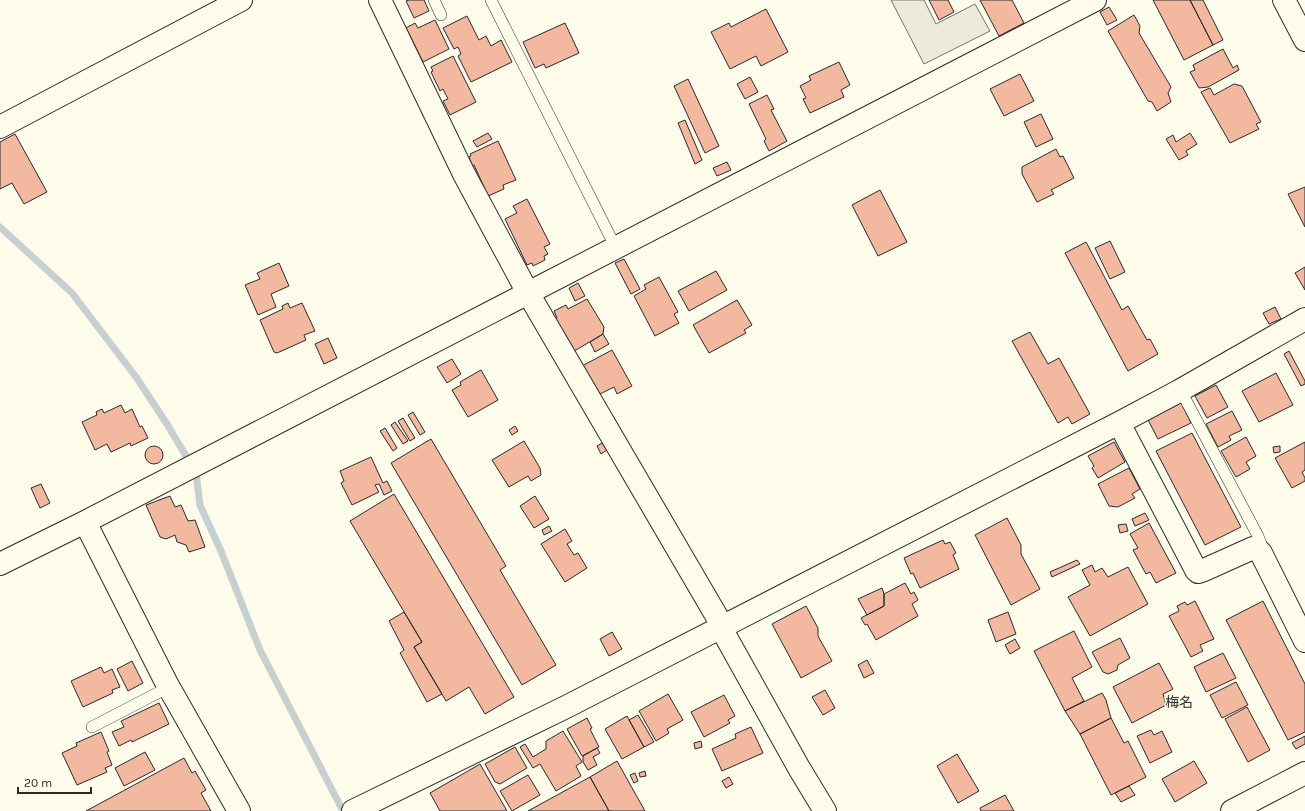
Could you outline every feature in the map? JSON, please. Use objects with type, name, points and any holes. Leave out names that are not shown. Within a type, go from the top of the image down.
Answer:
[{"type":"main road","points":[[0,127],[241,0]]},
{"type":"main road","points":[[380,0],[464,174],[528,293],[722,628],[791,755],[825,811]]},
{"type":"main road","points":[[0,564],[85,522],[1095,0]]},
{"type":"main road","points":[[1284,0],[1305,40]]},
{"type":"main road","points":[[353,811],[573,704],[722,628],[1119,423],[1305,320]]},
{"type":"main road","points":[[1119,423],[1196,570],[1198,572],[1204,570],[1254,548],[1256,549],[1261,554],[1305,641]]},
{"type":"main road","points":[[85,522],[169,687],[238,811]]},
{"type":"main road","points":[[1232,811],[1305,773]]},
{"type":"lane","points":[[434,0],[441,15]]},
{"type":"lane","points":[[491,0],[616,248]]},
{"type":"lane","points":[[1181,390],[1258,536],[1261,544],[1261,554]]},
{"type":"lane","points":[[92,726],[169,687]]},
{"type":"shaded area","points":[[891,0],[924,0],[936,24],[975,4],[990,31],[924,64]]},
{"type":"building","points":[[424,0],[429,11],[414,18],[406,1]]},
{"type":"building","points":[[929,0],[948,0],[954,12],[939,20]]},
{"type":"building","points":[[980,0],[1012,0],[1024,23],[999,36]]},
{"type":"building","points":[[1153,0],[1190,0],[1213,45],[1184,60]]},
{"type":"building","points":[[1190,0],[1203,0],[1223,40],[1213,45]]},
{"type":"building","points":[[1109,7],[1117,20],[1107,25],[1100,12]]},
{"type":"building","points":[[766,9],[788,52],[761,66],[756,56],[730,69],[711,32],[729,23],[731,27]]},
{"type":"building","points":[[1134,15],[1140,26],[1139,33],[1171,87],[1168,93],[1171,102],[1157,111],[1152,102],[1148,101],[1108,31]]},
{"type":"building","points":[[467,16],[479,40],[486,36],[491,46],[501,40],[512,62],[471,82],[458,56],[461,54],[458,47],[454,49],[443,28]]},
{"type":"building","points":[[435,20],[449,49],[423,62],[406,28],[415,23],[418,28]]},
{"type":"building","points":[[565,23],[579,53],[546,68],[544,64],[535,68],[523,42]]},
{"type":"building","points":[[1223,49],[1233,68],[1237,65],[1239,70],[1208,87],[1199,88],[1190,72],[1195,70],[1193,65]]},
{"type":"building","points":[[453,56],[476,102],[450,115],[443,101],[448,99],[443,89],[440,91],[431,72],[433,71],[431,67]]},
{"type":"building","points":[[839,62],[850,85],[841,90],[844,97],[810,113],[803,99],[806,98],[800,86],[811,80],[809,76]]},
{"type":"building","points":[[1020,74],[1034,101],[1004,116],[990,89]]},
{"type":"building","points":[[750,77],[758,92],[745,99],[737,84]]},
{"type":"building","points":[[688,79],[719,146],[705,153],[674,86]]},
{"type":"building","points":[[1234,84],[1242,86],[1261,122],[1256,124],[1259,129],[1230,143],[1201,92],[1210,88],[1214,95]]},
{"type":"building","points":[[767,95],[774,109],[771,110],[787,141],[769,151],[764,141],[766,139],[749,104]]},
{"type":"building","points":[[1041,114],[1053,139],[1036,147],[1024,122]]},
{"type":"building","points":[[685,120],[702,160],[695,164],[678,123]]},
{"type":"building","points":[[488,133],[492,139],[477,147],[473,141]]},
{"type":"building","points":[[1190,133],[1197,144],[1186,151],[1188,155],[1179,160],[1166,139],[1173,135],[1176,142]]},
{"type":"building","points":[[15,134],[47,192],[24,204],[12,183],[0,189],[0,142]]},
{"type":"building","points":[[498,141],[516,180],[503,185],[504,189],[488,196],[474,165],[472,166],[469,157],[471,156],[470,154]]},
{"type":"building","points":[[1056,149],[1060,157],[1063,156],[1074,178],[1051,190],[1054,194],[1037,202],[1022,174],[1022,167]]},
{"type":"building","points":[[727,162],[731,170],[717,176],[713,168]]},
{"type":"building","points":[[1305,187],[1305,227],[1288,194]]},
{"type":"building","points":[[880,190],[907,242],[878,256],[852,205]]},
{"type":"building","points":[[527,199],[550,244],[544,247],[548,254],[544,256],[545,260],[533,266],[532,263],[527,265],[505,219],[517,213],[513,206]]},
{"type":"building","points":[[1110,241],[1125,272],[1110,279],[1095,248]]},
{"type":"building","points":[[1086,242],[1122,310],[1128,306],[1147,340],[1150,339],[1158,354],[1128,371],[1065,253]]},
{"type":"building","points":[[624,259],[640,289],[631,294],[615,263]]},
{"type":"building","points":[[279,263],[289,286],[271,294],[276,307],[258,315],[245,285],[260,279],[257,273]]},
{"type":"building","points":[[1305,267],[1305,290],[1295,273]]},
{"type":"building","points":[[716,271],[727,290],[689,311],[678,291]]},
{"type":"building","points":[[659,277],[678,312],[674,314],[679,323],[655,336],[634,296],[646,289],[644,285]]},
{"type":"building","points":[[578,283],[585,296],[575,301],[569,288]]},
{"type":"building","points":[[587,299],[604,327],[603,334],[571,353],[553,320],[557,318],[554,311],[566,305],[568,309]]},
{"type":"building","points":[[737,300],[752,325],[744,330],[746,333],[709,353],[693,325]]},
{"type":"building","points":[[288,303],[290,308],[302,303],[315,331],[304,335],[306,340],[277,353],[274,352],[260,320],[283,309],[282,306]]},
{"type":"building","points":[[1275,307],[1281,319],[1269,324],[1263,313]]},
{"type":"building","points":[[1030,332],[1048,364],[1059,358],[1090,414],[1072,424],[1068,417],[1058,423],[1012,341]]},
{"type":"building","points":[[603,334],[609,344],[595,352],[590,342]]},
{"type":"building","points":[[328,338],[337,358],[324,364],[315,344]]},
{"type":"building","points":[[612,350],[632,386],[617,394],[614,387],[598,395],[582,366]]},
{"type":"building","points":[[1289,351],[1305,381],[1305,384],[1301,386],[1284,354]]},
{"type":"building","points":[[452,359],[461,374],[447,383],[437,367]]},
{"type":"building","points":[[481,370],[498,400],[468,417],[452,390],[461,385],[460,382]]},
{"type":"building","points":[[1276,373],[1293,405],[1259,422],[1242,391]]},
{"type":"building","points":[[1216,385],[1228,407],[1207,418],[1195,396]]},
{"type":"building","points":[[1181,403],[1191,423],[1158,439],[1148,420]]},
{"type":"building","points":[[121,405],[125,413],[132,409],[140,427],[142,426],[148,438],[131,446],[130,443],[111,452],[107,444],[95,450],[82,422],[97,415],[96,412],[102,409],[104,413]]},
{"type":"building","points":[[1232,411],[1242,430],[1229,436],[1231,440],[1218,447],[1206,424]]},
{"type":"building","points":[[413,412],[425,432],[420,435],[408,415]]},
{"type":"building","points":[[403,418],[415,438],[410,441],[398,421]]},
{"type":"building","points":[[395,422],[408,441],[403,444],[391,425]]},
{"type":"building","points":[[515,426],[518,431],[512,435],[509,430]]},
{"type":"building","points":[[385,428],[397,448],[393,451],[380,431]]},
{"type":"building","points":[[1192,433],[1241,527],[1205,545],[1156,451]]},
{"type":"building","points":[[1246,437],[1256,456],[1246,462],[1250,469],[1236,477],[1221,451]]},
{"type":"building","points":[[431,439],[506,566],[500,570],[556,665],[522,685],[391,463]]},
{"type":"building","points":[[524,441],[540,468],[541,475],[531,481],[528,476],[509,487],[492,460]]},
{"type":"building","points":[[1114,442],[1125,462],[1098,478],[1092,468],[1094,466],[1088,456]]},
{"type":"building","points":[[1305,442],[1305,470],[1302,472],[1305,481],[1292,488],[1275,458]]},
{"type":"building","points":[[602,443],[607,450],[601,454],[597,446]]},
{"type":"building","points":[[154,446],[160,449],[163,455],[160,461],[154,464],[148,461],[145,455],[148,449]]},
{"type":"building","points":[[1280,446],[1280,452],[1274,453],[1273,447]]},
{"type":"building","points":[[371,457],[383,483],[387,481],[392,491],[384,495],[379,484],[375,485],[379,492],[352,505],[341,483],[344,481],[340,471]]},
{"type":"building","points":[[1129,468],[1140,489],[1132,494],[1135,498],[1118,507],[1109,506],[1098,484]]},
{"type":"building","points":[[41,484],[50,503],[40,508],[31,488]]},
{"type":"building","points":[[394,494],[514,697],[485,714],[469,687],[446,701],[414,647],[422,642],[350,521]]},
{"type":"building","points":[[170,496],[175,507],[181,505],[188,521],[195,520],[205,547],[189,552],[186,545],[177,542],[175,535],[166,539],[160,537],[146,505]]},
{"type":"building","points":[[535,496],[549,519],[534,528],[520,506]]},
{"type":"building","points":[[1145,513],[1149,520],[1135,526],[1132,519]]},
{"type":"building","points":[[1007,518],[1021,545],[1021,554],[1040,589],[1011,605],[975,535]]},
{"type":"building","points":[[1149,523],[1176,573],[1156,583],[1150,572],[1146,574],[1133,550],[1138,548],[1130,534]]},
{"type":"building","points":[[1126,524],[1128,531],[1120,533],[1118,525]]},
{"type":"building","points":[[549,526],[552,531],[544,535],[542,530]]},
{"type":"building","points":[[565,529],[572,541],[567,544],[574,555],[578,553],[587,568],[565,582],[541,544]]},
{"type":"building","points":[[943,540],[945,544],[950,542],[956,553],[953,555],[959,569],[920,588],[913,573],[911,574],[904,558]]},
{"type":"building","points":[[1077,560],[1080,564],[1052,577],[1050,572]]},
{"type":"building","points":[[1092,565],[1095,572],[1102,568],[1108,577],[1128,567],[1148,604],[1090,636],[1068,597],[1090,585],[1082,570]]},
{"type":"building","points":[[905,583],[911,594],[914,592],[918,600],[912,604],[918,616],[876,640],[867,624],[865,625],[861,618],[884,606],[884,594]]},
{"type":"building","points":[[882,588],[884,594],[884,606],[867,615],[858,599]]},
{"type":"building","points":[[1195,601],[1214,639],[1200,645],[1203,651],[1191,657],[1169,616],[1179,611],[1177,606],[1185,602],[1187,605]]},
{"type":"building","points":[[1263,601],[1305,684],[1305,732],[1288,740],[1226,620]]},
{"type":"building","points":[[806,606],[818,628],[818,636],[832,661],[801,678],[772,624]]},
{"type":"building","points":[[404,612],[422,642],[414,647],[442,694],[427,702],[400,653],[404,650],[389,621]]},
{"type":"building","points":[[1008,612],[1016,634],[996,642],[988,620]]},
{"type":"building","points":[[1074,631],[1092,667],[1072,678],[1084,701],[1065,711],[1034,651]]},
{"type":"building","points":[[612,632],[622,649],[609,656],[600,639]]},
{"type":"building","points":[[1120,638],[1130,658],[1118,665],[1117,670],[1108,674],[1103,672],[1092,652]]},
{"type":"building","points":[[1015,639],[1020,648],[1010,654],[1005,645]]},
{"type":"building","points":[[1223,653],[1236,678],[1206,692],[1194,667]]},
{"type":"building","points":[[867,660],[874,673],[864,678],[858,665]]},
{"type":"building","points":[[132,661],[143,683],[128,691],[117,669]]},
{"type":"building","points":[[1159,663],[1173,689],[1163,694],[1166,705],[1132,723],[1113,687]]},
{"type":"building","points":[[101,667],[104,673],[112,669],[120,687],[112,690],[113,693],[83,707],[71,681]]},
{"type":"building","points":[[1236,682],[1248,705],[1222,718],[1210,695]]},
{"type":"building","points":[[825,690],[835,708],[823,715],[812,697]]},
{"type":"building","points":[[1102,693],[1106,700],[1111,718],[1080,734],[1065,711]]},
{"type":"building","points":[[668,694],[683,720],[667,729],[669,733],[656,741],[639,711]]},
{"type":"building","points":[[724,695],[735,716],[728,720],[730,723],[704,737],[691,712]]},
{"type":"building","points":[[159,703],[169,724],[132,742],[131,740],[119,746],[112,732],[124,727],[121,721]]},
{"type":"building","points":[[1247,707],[1270,750],[1248,762],[1225,719]]},
{"type":"building","points":[[638,715],[654,742],[644,747],[629,720]]},
{"type":"building","points":[[627,716],[644,747],[622,759],[605,729]]},
{"type":"building","points":[[587,718],[592,728],[590,729],[599,747],[582,756],[567,729]]},
{"type":"building","points":[[1111,718],[1124,743],[1128,741],[1146,777],[1111,795],[1080,734]]},
{"type":"building","points":[[751,727],[763,753],[722,771],[712,749],[736,738],[735,734]]},
{"type":"building","points":[[1151,730],[1154,735],[1162,731],[1172,752],[1150,763],[1137,736]]},
{"type":"building","points":[[563,731],[582,762],[576,766],[581,776],[556,791],[540,764],[533,768],[520,747],[525,744],[533,757],[546,749],[546,741]]},
{"type":"building","points":[[101,732],[109,751],[107,752],[112,765],[105,768],[107,772],[77,785],[62,753],[77,746],[76,743]]},
{"type":"building","points":[[1305,736],[1305,744],[1296,749],[1292,743]]},
{"type":"building","points":[[701,741],[702,747],[695,749],[694,743]]},
{"type":"building","points":[[515,747],[527,768],[500,784],[495,782],[485,764]]},
{"type":"building","points":[[597,748],[600,753],[593,757],[597,765],[588,770],[583,762],[583,756]]},
{"type":"building","points":[[145,752],[155,770],[124,786],[115,768]]},
{"type":"building","points":[[957,754],[979,791],[958,803],[937,766]]},
{"type":"building","points":[[184,758],[192,773],[195,771],[206,790],[201,793],[211,811],[86,811]]},
{"type":"building","points":[[617,761],[645,811],[609,811],[590,777]]},
{"type":"building","points":[[1194,761],[1207,783],[1175,802],[1162,779]]},
{"type":"building","points":[[480,764],[507,811],[440,811],[430,793]]},
{"type":"building","points":[[645,771],[646,776],[640,777],[639,773]]},
{"type":"building","points":[[635,773],[638,781],[634,783],[630,775]]},
{"type":"building","points":[[528,775],[540,795],[512,811],[500,791]]},
{"type":"building","points":[[590,777],[609,811],[528,811]]},
{"type":"building","points":[[729,777],[733,784],[726,788],[722,781]]},
{"type":"building","points":[[1129,786],[1135,795],[1121,802],[1115,793]]},
{"type":"building","points":[[1005,795],[1014,811],[981,811],[980,808]]},
{"type":"waterway","points":[[0,227],[72,293],[136,377],[167,424],[196,473],[200,505],[221,551],[260,650],[343,811]]},
{"type":"district","name":"梅名","points":[[1179,702]]}]
